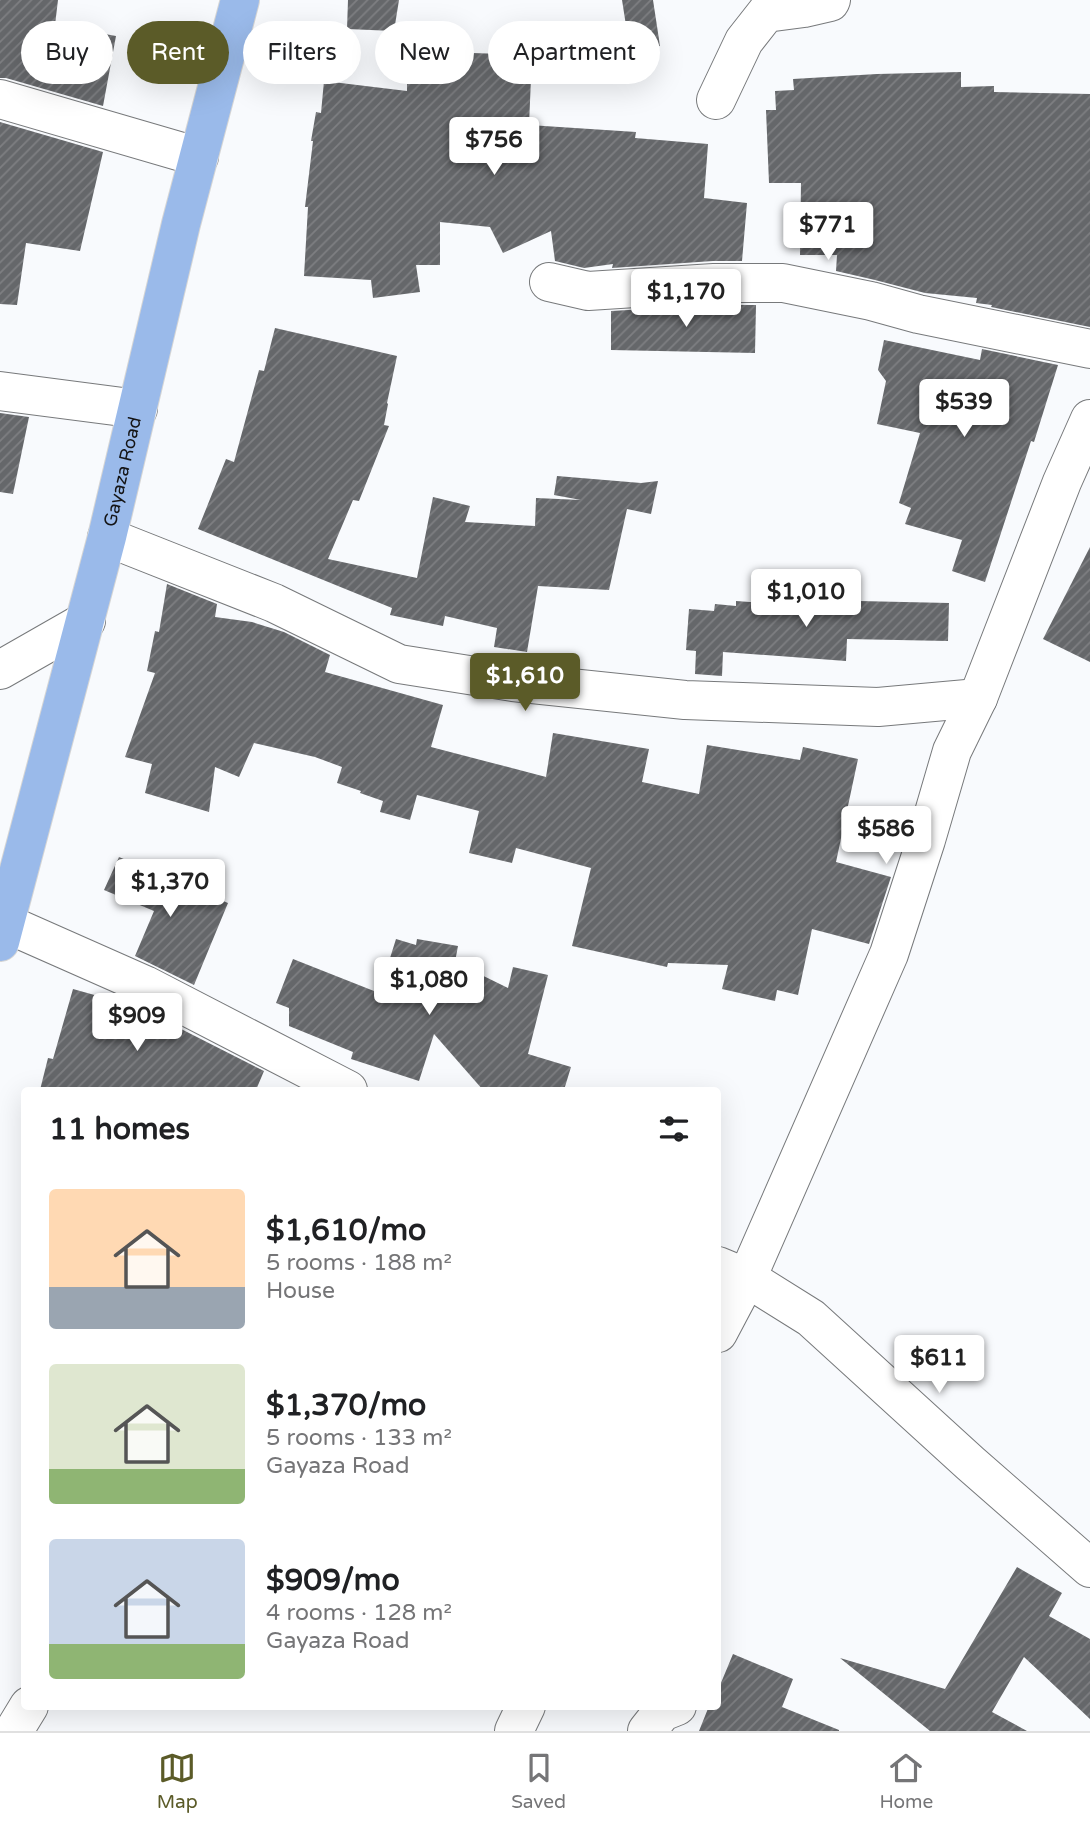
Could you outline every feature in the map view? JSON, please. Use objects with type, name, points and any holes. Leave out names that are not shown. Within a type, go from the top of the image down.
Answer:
[{"type":"main road","name":"Gayaza Road","points":[[3,932],[86,621],[240,0]]},
{"type":"street","points":[[716,100],[744,41],[766,13],[804,8],[831,0]]},
{"type":"street","points":[[0,99],[199,157]]},
{"type":"street","points":[[549,282],[588,291],[714,283],[783,283],[1090,349]]},
{"type":"street","points":[[0,391],[138,409]]},
{"type":"street","points":[[721,1320],[732,1272],[889,954],[952,751],[978,698],[1062,482],[1090,419]]},
{"type":"street","points":[[107,537],[274,603],[399,664],[513,681],[685,700],[878,707],[978,698]]},
{"type":"street","points":[[0,670],[86,621]]},
{"type":"street","points":[[3,932],[145,985],[342,1087]]},
{"type":"street","points":[[732,1272],[811,1318],[1090,1569]]},
{"type":"street","points":[[514,1731],[524,1710]]},
{"type":"street","points":[[647,1731],[662,1712],[667,1710]]},
{"type":"building","points":[[0,0],[58,0],[55,21],[21,21],[21,82],[0,78]]},
{"type":"building","points":[[348,0],[399,0],[396,21],[375,21],[375,30],[361,30],[361,21],[347,21]]},
{"type":"building","points":[[622,0],[653,0],[656,21],[625,21]]},
{"type":"building","points":[[474,53],[488,54],[488,84],[531,84],[529,125],[636,132],[635,138],[708,144],[704,198],[747,203],[742,261],[612,268],[613,264],[584,268],[555,261],[551,231],[503,253],[490,227],[440,222],[440,265],[416,265],[420,292],[373,298],[371,280],[304,276],[308,207],[305,207],[311,141],[316,112],[321,113],[324,84],[349,84],[407,91],[407,84],[474,84]]},
{"type":"building","points":[[961,72],[961,87],[994,86],[994,92],[1090,94],[1090,327],[991,307],[992,305],[976,303],[977,298],[925,293],[836,271],[837,255],[800,255],[801,183],[769,183],[766,110],[776,110],[775,91],[794,90],[793,79]]},
{"type":"building","points":[[27,84],[107,84],[103,106]]},
{"type":"building","points":[[0,122],[103,152],[80,251],[26,243],[17,305],[0,304]]},
{"type":"building","points":[[756,305],[755,353],[611,350],[611,311]]},
{"type":"building","points":[[275,328],[397,356],[384,425],[389,426],[359,501],[353,500],[328,559],[417,578],[433,497],[470,506],[465,522],[535,526],[536,498],[581,500],[554,495],[557,476],[641,483],[658,481],[651,514],[627,509],[609,590],[538,586],[527,652],[494,647],[497,628],[445,616],[443,626],[390,615],[392,608],[198,529],[226,459],[234,462],[259,370],[264,371]]},
{"type":"building","points":[[884,340],[980,360],[982,349],[1058,365],[985,582],[952,571],[962,540],[905,524],[911,508],[899,503],[920,433],[877,424],[886,381],[878,370]]},
{"type":"building","points":[[0,413],[29,417],[13,494],[0,492]]},
{"type":"building","points":[[1090,547],[1090,662],[1043,639]]},
{"type":"building","points":[[167,584],[217,604],[215,617],[252,622],[284,632],[330,655],[325,672],[443,705],[431,747],[546,777],[553,733],[649,749],[642,782],[699,794],[707,745],[800,760],[803,747],[858,759],[836,862],[891,877],[869,944],[812,929],[798,995],[777,990],[775,1001],[722,989],[728,965],[668,963],[667,967],[572,946],[591,868],[516,848],[512,863],[469,853],[479,811],[417,795],[410,820],[380,812],[383,801],[337,783],[342,767],[315,757],[254,743],[239,777],[215,767],[209,812],[145,793],[152,764],[125,757],[155,673],[147,671],[155,631],[159,632]]},
{"type":"building","points":[[736,601],[859,610],[859,601],[949,603],[948,641],[847,639],[846,661],[723,652],[722,676],[695,674],[696,651],[686,650],[689,609],[714,611],[715,604],[736,606]]},
{"type":"building","points":[[119,857],[228,903],[194,985],[135,956],[154,911],[104,890]]},
{"type":"building","points":[[396,939],[416,945],[417,939],[458,946],[455,962],[508,988],[513,967],[548,975],[528,1054],[571,1067],[565,1087],[480,1087],[434,1034],[419,1081],[351,1059],[353,1052],[289,1026],[289,1008],[276,1003],[293,959],[379,993]]},
{"type":"building","points":[[73,989],[116,1001],[118,997],[264,1071],[257,1087],[41,1087],[48,1058],[53,1059]]},
{"type":"building","points":[[1017,1567],[1062,1593],[1049,1616],[1090,1639],[1090,1719],[1024,1657],[992,1712],[1027,1731],[930,1731],[840,1658],[945,1689]]},
{"type":"building","points":[[733,1654],[793,1679],[782,1707],[839,1731],[699,1731],[707,1710],[721,1710],[721,1683]]}]
